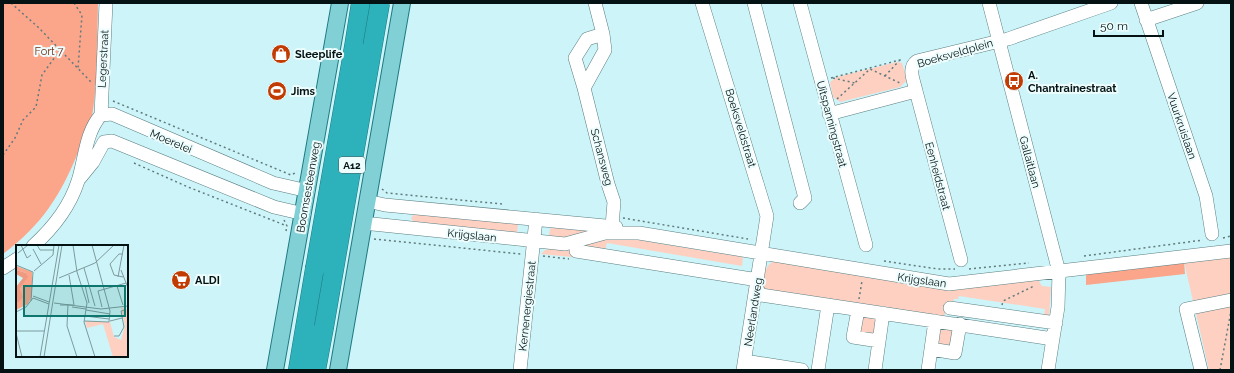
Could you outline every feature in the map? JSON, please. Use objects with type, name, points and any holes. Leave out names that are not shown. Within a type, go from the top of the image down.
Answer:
[{"type":"highway","name":"A12","points":[[316,370],[315,326],[362,3]]},
{"type":"highway","name":"A12","points":[[298,370],[315,326],[380,3]]},
{"type":"main road","name":"Boomsesteenweg","points":[[275,370],[304,214],[340,3]]},
{"type":"main road","points":[[338,370],[402,3]]},
{"type":"main road","name":"Krijgslaan","points":[[308,191],[367,201]]},
{"type":"main road","name":"Krijgslaan","points":[[304,214],[363,223]]},
{"type":"main road","points":[[296,258],[307,252],[337,256],[344,262],[352,285]]},
{"type":"street","name":"Legerstraat","points":[[101,115],[106,3]]},
{"type":"street","points":[[584,88],[605,50],[603,34],[595,3]]},
{"type":"street","name":"Boeksveldstraat","points":[[702,3],[766,208],[767,225],[763,248]]},
{"type":"street","points":[[754,3],[805,198],[800,203]]},
{"type":"street","name":"Uitspanningstraat","points":[[800,3],[826,80],[829,114],[866,245]]},
{"type":"street","name":"Gallaitlaan","points":[[989,3],[1058,272],[1059,300],[1048,370]]},
{"type":"street","name":"Boeksveldplein","points":[[906,62],[917,61],[998,41],[1111,3]]},
{"type":"street","name":"Vuurkruislaan","points":[[1141,3],[1206,196],[1212,237]]},
{"type":"street","points":[[1146,20],[1196,3]]},
{"type":"street","name":"Schansweg","points":[[603,34],[586,39],[575,58],[614,202],[612,226]]},
{"type":"street","name":"Boeksveldplein","points":[[906,62],[911,69],[916,91]]},
{"type":"street","points":[[829,114],[916,91]]},
{"type":"street","name":"Eenheidstraat","points":[[916,91],[960,266]]},
{"type":"street","name":"Moerelei","points":[[34,245],[48,231],[70,200],[78,181],[83,156],[96,123],[101,115],[112,114],[204,155],[273,183],[308,191]]},
{"type":"street","name":"Moerelei","points":[[78,181],[93,162],[101,145],[108,140],[274,207],[304,214]]},
{"type":"street","points":[[193,174],[204,155]]},
{"type":"street","name":"Krijgslaan","points":[[367,201],[395,206],[612,226],[639,233],[747,251],[763,248],[863,271],[949,284],[1231,251]]},
{"type":"street","name":"Kernenergiestraat","points":[[520,370],[536,219]]},
{"type":"street","name":"Krijgslaan","points":[[363,223],[533,248],[573,244],[605,233],[639,233]]},
{"type":"street","name":"Neerlandweg","points":[[744,366],[763,248]]},
{"type":"street","points":[[573,255],[758,285],[761,295],[1053,339]]},
{"type":"street","points":[[3,268],[16,260]]},
{"type":"street","points":[[1201,370],[1186,309],[1231,300]]},
{"type":"street","points":[[818,370],[828,305]]},
{"type":"street","points":[[950,308],[1056,323]]},
{"type":"street","points":[[858,310],[854,337],[879,341]]},
{"type":"street","points":[[875,370],[883,313]]},
{"type":"street","points":[[928,370],[935,321]]},
{"type":"street","points":[[931,349],[955,353],[960,324]]},
{"type":"street","points":[[744,366],[802,370]]},
{"type":"path","points":[[11,3],[18,7],[108,100],[291,175],[299,171]]},
{"type":"path","points":[[74,3],[82,15],[78,68]]},
{"type":"path","points":[[3,155],[15,138],[23,120],[36,107],[42,76],[60,50]]},
{"type":"path","points":[[884,76],[906,62]]},
{"type":"path","name":"Boeksveldplein","points":[[826,80],[906,62]]},
{"type":"path","points":[[829,114],[833,102],[870,69],[916,91]]},
{"type":"path","points":[[826,80],[855,83]]},
{"type":"path","points":[[132,162],[188,187],[287,226]]},
{"type":"path","points":[[1084,256],[1212,237],[1231,236]]},
{"type":"path","points":[[378,239],[533,248],[573,255]]},
{"type":"path","points":[[747,251],[749,239],[763,248]]},
{"type":"path","points":[[879,260],[938,270],[960,266],[1033,262]]},
{"type":"path","points":[[858,310],[863,271]]},
{"type":"path","points":[[999,315],[1003,301],[1042,282],[1041,274]]},
{"type":"path","points":[[1220,370],[1231,311]]},
{"type":"shaded area","points":[[897,62],[902,63],[907,80],[900,87],[840,102],[833,97],[830,82],[837,77]]},
{"type":"shaded area","points":[[415,213],[518,223],[517,234],[414,223],[411,218]]},
{"type":"shaded area","points":[[553,227],[601,227],[576,240],[551,237],[549,234],[550,229]]},
{"type":"shaded area","points":[[615,236],[743,257],[742,266],[607,243],[605,250],[573,249],[572,257],[541,254],[545,250],[553,248]]},
{"type":"shaded area","points":[[1231,257],[1231,370],[1209,370],[1184,262]]},
{"type":"shaded area","points":[[777,260],[949,289],[1037,278],[1042,286],[1051,287],[1049,318],[1044,317],[1045,309],[959,296],[958,299],[954,299],[953,302],[947,302],[944,319],[762,291],[765,272],[772,262]]},
{"type":"shaded area","points":[[861,312],[880,315],[877,337],[857,334]]},
{"type":"shaded area","points":[[937,324],[957,327],[953,349],[934,346]]},
{"type":"green space","name":"Fort 7","points":[[3,3],[98,3],[96,83],[93,110],[88,130],[65,181],[49,208],[29,232],[3,254]]},
{"type":"green space","points":[[1184,262],[1185,274],[1086,285],[1086,274]]},
{"type":"place","name":"Sleeplife","points":[[281,54]]},
{"type":"place","name":"A. Chantrainestraat","points":[[1014,81]]},
{"type":"place","name":"Jims","points":[[277,91]]},
{"type":"place","name":"ALDI","points":[[181,280]]}]
